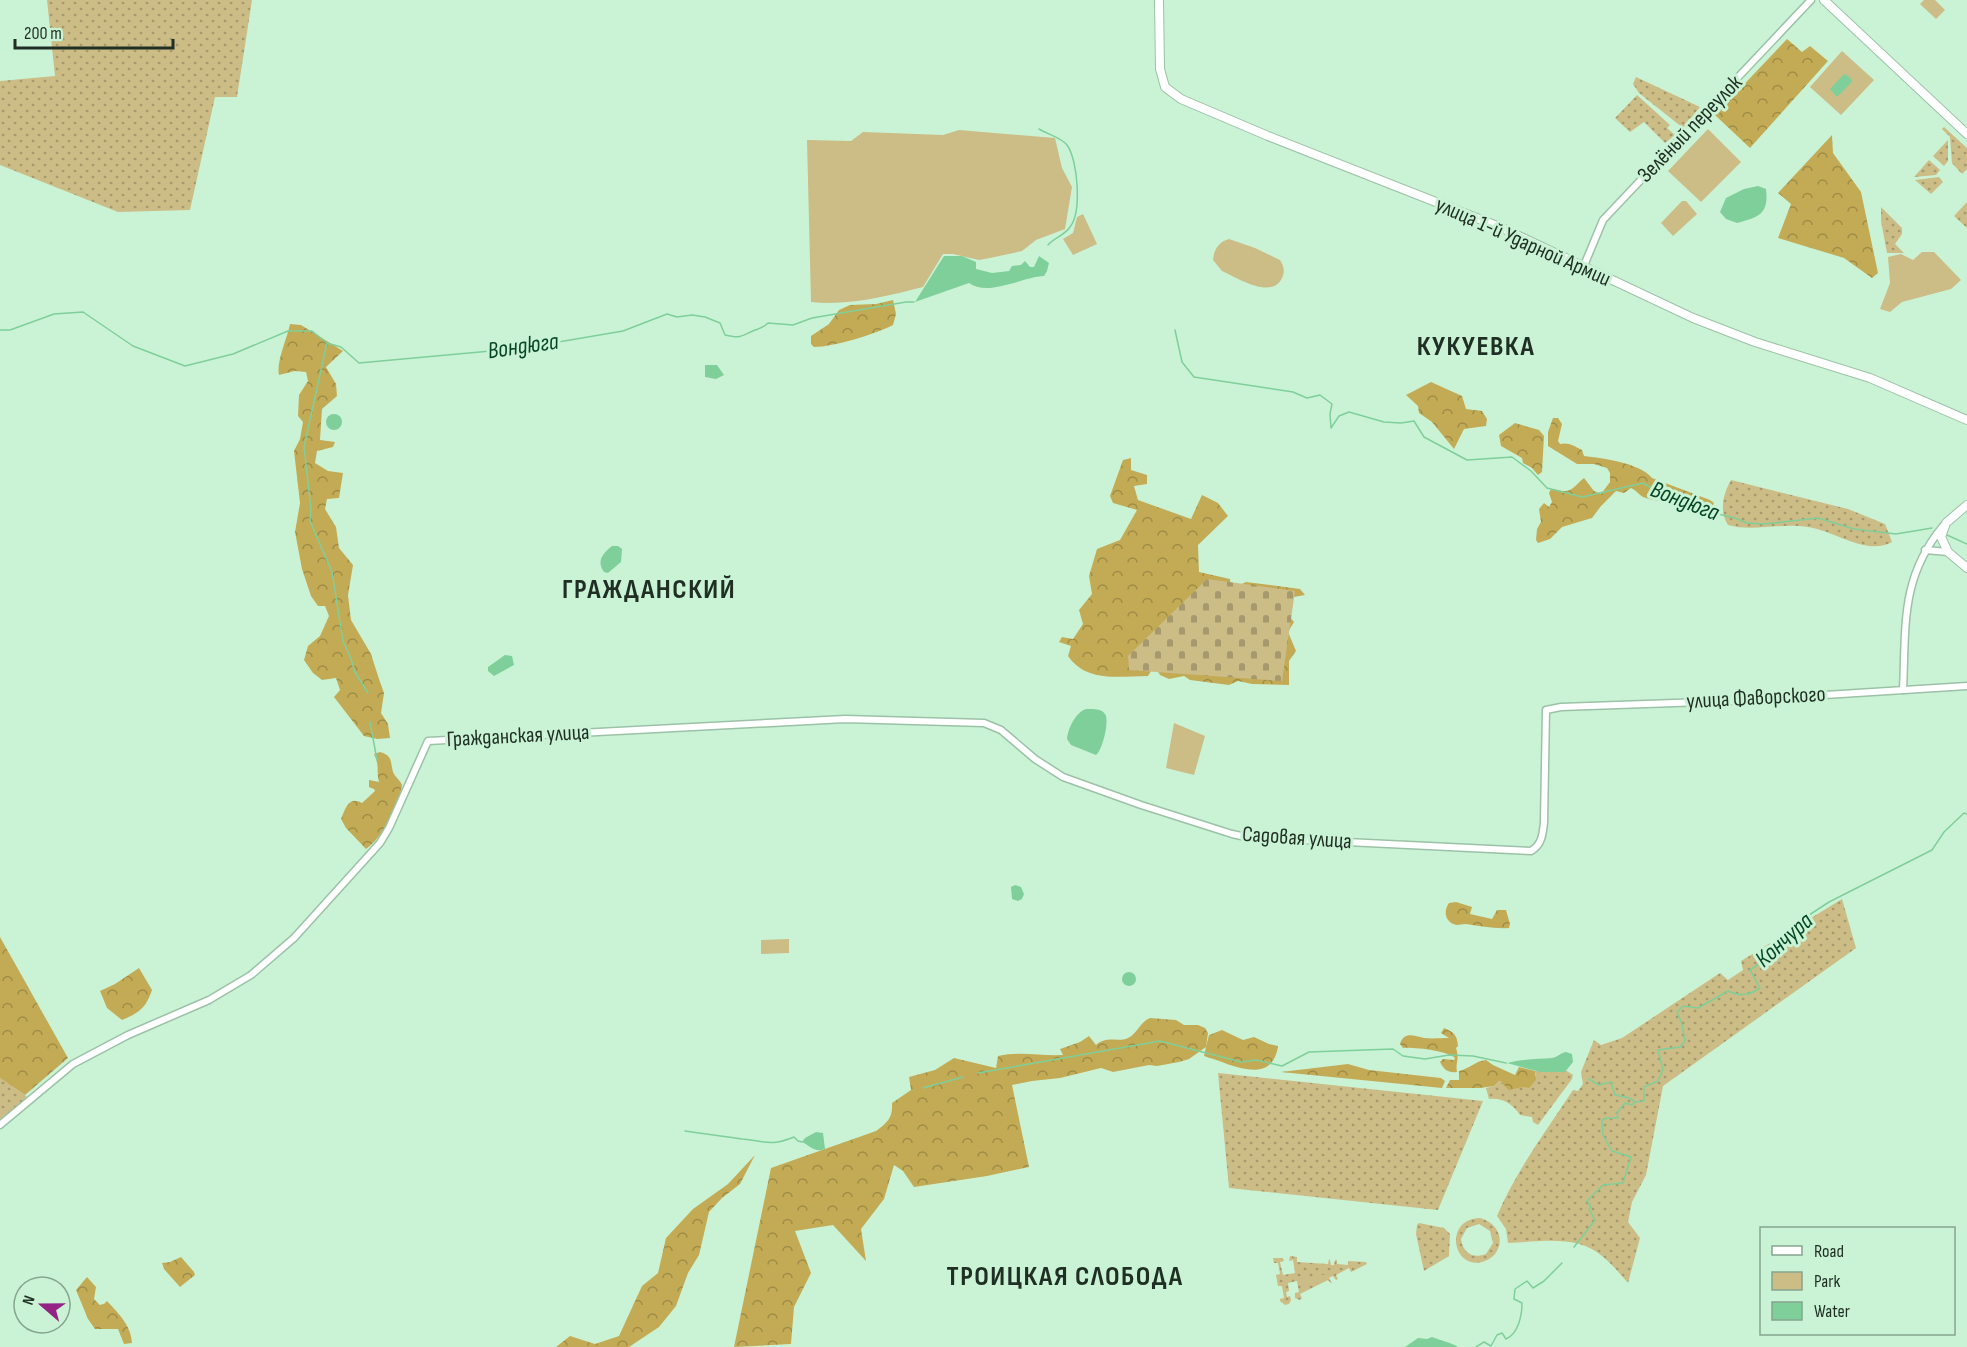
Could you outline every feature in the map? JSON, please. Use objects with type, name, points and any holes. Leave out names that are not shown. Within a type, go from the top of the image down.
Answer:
[{"type":"main road","name":"улица 1-й Ударной Армии","points":[[1159,0],[1160,69],[1165,87],[1181,99],[1278,140],[1502,228],[1693,318],[1755,342],[1870,378],[1967,420]]},
{"type":"main road","points":[[1824,0],[1967,134]]},
{"type":"main road","points":[[1964,507],[1946,522],[1941,537],[1948,552],[1967,568]]},
{"type":"street","name":"Зелёный переулок","points":[[1583,268],[1603,220],[1811,0]]},
{"type":"street","points":[[1903,690],[1907,603],[1916,568],[1925,550],[1946,522]]},
{"type":"street","points":[[1925,550],[1948,552]]},
{"type":"street","name":"улица Фаворского","points":[[1544,822],[1546,710],[1561,707],[1731,701],[1967,686]]},
{"type":"street","name":"Гражданская улица","points":[[0,1125],[73,1064],[128,1035],[209,1000],[251,975],[294,938],[380,843],[428,741],[845,719],[984,723]]},
{"type":"street","name":"Садовая улица","points":[[984,723],[1001,730],[1035,759],[1063,777],[1141,805],[1246,837],[1532,851],[1537,848],[1543,836],[1544,822]]},
{"type":"green space","points":[[47,0],[252,0],[237,97],[215,97],[190,210],[118,212],[0,165],[0,81],[55,76]]},
{"type":"green space","points":[[1924,0],[1935,0],[1945,10],[1936,19],[1920,4]]},
{"type":"green space","points":[[1787,39],[1802,52],[1810,46],[1828,61],[1750,148],[1715,115]]},
{"type":"green space","points":[[1842,51],[1874,80],[1841,115],[1810,87]]},
{"type":"green space","points":[[1636,77],[1700,107],[1683,128],[1639,93],[1633,84]]},
{"type":"green space","points":[[1637,95],[1670,125],[1667,128],[1675,135],[1665,143],[1644,122],[1630,132],[1615,118]]},
{"type":"green space","points":[[1944,127],[1967,148],[1967,169],[1962,174],[1952,163],[1950,137],[1942,129]]},
{"type":"green space","points":[[1708,129],[1741,162],[1701,202],[1668,171]]},
{"type":"green space","points":[[959,130],[1055,138],[1062,168],[1072,187],[1065,229],[1036,240],[1022,251],[990,258],[979,260],[943,254],[923,287],[882,297],[840,303],[811,302],[807,140],[851,141],[863,132],[943,135]]},
{"type":"green space","points":[[1832,135],[1833,153],[1861,192],[1878,273],[1872,278],[1844,258],[1778,238],[1791,204],[1778,193]]},
{"type":"green space","points":[[1948,140],[1948,161],[1944,166],[1933,156]]},
{"type":"green space","points":[[1929,160],[1940,170],[1936,175],[1914,177]]},
{"type":"green space","points":[[1939,177],[1943,182],[1931,194],[1915,180]]},
{"type":"green space","points":[[1682,201],[1686,201],[1697,214],[1673,236],[1661,223]]},
{"type":"green space","points":[[1967,202],[1967,228],[1954,216]]},
{"type":"green space","points":[[1881,207],[1902,228],[1902,234],[1895,244],[1904,253],[1887,253],[1881,221]]},
{"type":"green space","points":[[1083,214],[1097,244],[1073,255],[1063,239],[1073,233],[1077,217]]},
{"type":"green space","points":[[1229,239],[1280,260],[1284,274],[1282,278],[1271,287],[1263,287],[1245,282],[1222,271],[1213,260],[1219,244]]},
{"type":"green space","points":[[1922,252],[1934,252],[1961,280],[1951,289],[1902,302],[1890,312],[1880,309],[1890,283],[1888,257],[1901,254],[1913,260]]},
{"type":"green space","points":[[893,300],[896,314],[893,325],[843,342],[814,347],[811,344],[811,336],[829,324],[839,310],[850,305],[876,304]]},
{"type":"green space","points":[[290,324],[301,325],[343,351],[326,367],[336,384],[337,396],[322,409],[320,440],[335,442],[333,447],[317,451],[315,463],[328,471],[343,473],[339,498],[327,499],[325,509],[336,527],[339,548],[353,565],[348,595],[351,620],[371,654],[384,693],[381,713],[388,724],[390,738],[377,739],[364,736],[334,697],[340,690],[336,678],[322,680],[313,673],[304,660],[308,646],[320,636],[329,616],[325,606],[318,606],[311,596],[302,569],[295,532],[300,503],[294,451],[300,439],[303,422],[298,416],[299,395],[308,381],[306,372],[295,371],[279,375],[280,357]]},
{"type":"green space","points":[[1431,382],[1462,396],[1466,409],[1482,411],[1487,419],[1486,426],[1464,429],[1454,449],[1432,422],[1419,413],[1418,406],[1406,395]]},
{"type":"green space","points":[[1553,418],[1558,418],[1562,424],[1558,441],[1560,444],[1569,444],[1582,450],[1584,456],[1630,465],[1652,478],[1710,500],[1714,503],[1711,510],[1690,511],[1668,499],[1656,500],[1643,497],[1631,488],[1624,493],[1616,491],[1592,518],[1562,527],[1550,539],[1538,543],[1537,529],[1541,522],[1539,509],[1544,503],[1549,507],[1552,502],[1549,493],[1551,489],[1569,491],[1584,478],[1594,491],[1601,494],[1610,482],[1610,473],[1607,468],[1594,464],[1577,464],[1548,446],[1548,432]]},
{"type":"green space","points":[[1515,423],[1539,430],[1544,436],[1542,472],[1538,475],[1523,463],[1522,458],[1501,446],[1499,435]]},
{"type":"green space","points":[[1131,458],[1131,470],[1147,475],[1147,484],[1134,486],[1138,500],[1191,519],[1202,495],[1218,503],[1228,516],[1198,545],[1199,572],[1230,579],[1231,589],[1246,582],[1300,589],[1305,595],[1282,599],[1283,609],[1294,622],[1288,632],[1296,651],[1289,661],[1289,685],[1252,684],[1238,681],[1229,685],[1190,680],[1184,676],[1169,679],[1160,675],[1157,670],[1136,664],[1151,671],[1148,676],[1104,676],[1084,671],[1068,656],[1071,646],[1059,642],[1062,637],[1073,639],[1083,624],[1079,610],[1092,594],[1089,576],[1097,549],[1120,540],[1137,510],[1113,503],[1110,496],[1123,460]]},
{"type":"green space","points":[[1731,480],[1848,509],[1885,524],[1892,542],[1874,546],[1864,545],[1806,527],[1750,528],[1728,525],[1725,520],[1723,502]]},
{"type":"green space","points":[[1207,579],[1295,591],[1282,681],[1129,670],[1128,656]]},
{"type":"green space","points":[[1174,723],[1205,736],[1194,775],[1166,768]]},
{"type":"green space","points":[[380,752],[389,757],[393,772],[402,785],[401,793],[389,820],[378,837],[366,849],[346,828],[341,819],[351,802],[362,803],[375,791],[369,787],[369,780],[379,782],[374,754]]},
{"type":"green space","points":[[1842,899],[1856,948],[1663,1086],[1646,1175],[1632,1202],[1628,1222],[1640,1238],[1628,1283],[1602,1256],[1581,1245],[1557,1241],[1508,1243],[1506,1229],[1497,1216],[1532,1152],[1573,1090],[1578,1091],[1583,1084],[1581,1072],[1594,1040],[1601,1045],[1622,1038],[1720,973],[1728,980],[1743,970],[1741,961]]},
{"type":"green space","points":[[1456,902],[1472,907],[1470,914],[1492,919],[1497,910],[1506,910],[1509,928],[1453,924],[1446,916],[1446,910],[1449,903]]},
{"type":"green space","points":[[0,937],[68,1058],[25,1095],[0,1078]]},
{"type":"green space","points":[[789,939],[789,953],[761,954],[761,940]]},
{"type":"green space","points":[[139,968],[152,990],[141,1009],[122,1020],[107,1008],[100,991]]},
{"type":"green space","points":[[1150,1018],[1176,1020],[1184,1025],[1198,1025],[1205,1028],[1208,1033],[1206,1047],[1189,1059],[1179,1062],[1113,1072],[1101,1068],[1060,1078],[1012,1085],[1029,1167],[914,1187],[903,1171],[894,1165],[884,1199],[861,1229],[866,1261],[833,1225],[795,1231],[811,1273],[794,1307],[791,1344],[734,1347],[771,1168],[876,1131],[888,1120],[892,1103],[911,1090],[909,1077],[935,1070],[954,1058],[996,1068],[998,1056],[1063,1055],[1060,1049],[1089,1036],[1096,1045],[1105,1040],[1128,1038]]},
{"type":"green space","points":[[1444,1028],[1453,1033],[1457,1039],[1457,1072],[1451,1072],[1443,1067],[1440,1062],[1443,1059],[1454,1060],[1455,1058],[1445,1053],[1403,1048],[1400,1044],[1404,1037],[1410,1035],[1449,1038],[1441,1033]]},
{"type":"green space","points":[[1222,1030],[1243,1040],[1254,1037],[1278,1046],[1274,1059],[1267,1066],[1248,1069],[1204,1056],[1209,1035]]},
{"type":"green space","points":[[1486,1060],[1515,1075],[1519,1067],[1535,1071],[1536,1080],[1529,1088],[1508,1090],[1501,1081],[1494,1086],[1480,1088],[1446,1088],[1450,1080],[1459,1080],[1459,1071]]},
{"type":"green space","points":[[1348,1064],[1369,1070],[1441,1078],[1445,1081],[1442,1088],[1281,1072]]},
{"type":"green space","points":[[1535,1071],[1567,1071],[1573,1075],[1572,1079],[1538,1125],[1533,1122],[1532,1117],[1520,1115],[1507,1102],[1489,1099],[1486,1088],[1494,1086],[1499,1081],[1502,1081],[1508,1090],[1536,1076]]},
{"type":"green space","points":[[1218,1073],[1483,1101],[1438,1210],[1229,1188]]},
{"type":"green space","points":[[0,1078],[29,1100],[0,1125]]},
{"type":"green space","points":[[755,1155],[740,1184],[709,1212],[699,1255],[688,1273],[676,1306],[659,1327],[629,1347],[556,1347],[570,1336],[595,1344],[619,1336],[642,1286],[658,1273],[666,1238],[693,1209],[728,1184]]},
{"type":"green space","points":[[1480,1218],[1485,1220],[1494,1226],[1499,1235],[1497,1251],[1491,1258],[1482,1262],[1472,1262],[1464,1258],[1456,1243],[1461,1226],[1469,1220]],"holes":[[[1479,1224],[1490,1231],[1493,1243],[1486,1254],[1477,1256],[1466,1251],[1461,1239],[1467,1228]]]},
{"type":"green space","points":[[1419,1223],[1444,1228],[1450,1234],[1449,1256],[1424,1271],[1416,1234]]},
{"type":"green space","points":[[1290,1256],[1297,1257],[1297,1262],[1328,1264],[1329,1259],[1331,1265],[1334,1265],[1335,1260],[1337,1264],[1348,1265],[1348,1261],[1366,1262],[1367,1264],[1351,1272],[1349,1268],[1336,1275],[1338,1279],[1336,1280],[1333,1276],[1329,1278],[1332,1283],[1328,1280],[1300,1294],[1302,1298],[1300,1300],[1295,1298],[1295,1293],[1299,1292],[1297,1281],[1288,1283],[1289,1291],[1286,1292],[1287,1297],[1290,1296],[1291,1300],[1285,1305],[1280,1301],[1284,1298],[1282,1286],[1278,1286],[1276,1275],[1280,1274],[1278,1263],[1274,1263],[1273,1258],[1283,1258],[1284,1261],[1280,1262],[1283,1275],[1295,1273],[1293,1260],[1289,1261]]},
{"type":"green space","points":[[181,1257],[195,1275],[180,1287],[164,1269],[162,1263]]},
{"type":"green space","points":[[1328,1274],[1329,1279],[1303,1286],[1302,1278]]},
{"type":"green space","points":[[87,1277],[96,1287],[94,1299],[100,1305],[107,1301],[124,1320],[132,1343],[124,1344],[118,1329],[95,1329],[88,1319],[76,1290]]},
{"type":"water","points":[[1844,74],[1850,77],[1852,82],[1837,97],[1830,89]]},
{"type":"water","points":[[1758,186],[1766,189],[1767,197],[1764,209],[1757,216],[1737,223],[1726,219],[1720,212],[1726,198],[1744,189]]},
{"type":"water","points":[[944,256],[962,256],[976,262],[976,269],[992,273],[1009,271],[1012,266],[1021,265],[1025,261],[1030,267],[1034,267],[1039,256],[1049,263],[1044,276],[986,288],[969,283],[915,302]]},
{"type":"water","points":[[705,365],[717,365],[724,375],[716,379],[705,377]]},
{"type":"water","points":[[334,414],[340,416],[342,422],[340,428],[334,430],[328,428],[326,422],[328,416]]},
{"type":"water","points":[[612,546],[622,549],[621,562],[608,573],[604,572],[601,561],[603,554]]},
{"type":"water","points":[[505,655],[512,656],[514,665],[494,676],[488,671],[488,667]]},
{"type":"water","points":[[1086,709],[1101,711],[1106,718],[1105,736],[1096,755],[1071,745],[1067,739],[1073,721],[1079,713]]},
{"type":"water","points":[[1015,885],[1021,887],[1024,894],[1018,901],[1012,899],[1011,887]]},
{"type":"water","points":[[1129,972],[1134,974],[1136,979],[1134,984],[1129,986],[1124,984],[1122,979],[1124,974]]},
{"type":"water","points":[[1566,1052],[1572,1054],[1573,1062],[1565,1072],[1540,1072],[1507,1063],[1552,1058]]},
{"type":"water","points":[[816,1132],[823,1133],[825,1149],[815,1150],[802,1142]]},
{"type":"water","points":[[1432,1337],[1458,1347],[1405,1347],[1418,1338]]},
{"type":"waterway","points":[[1039,129],[1067,145],[1074,162],[1077,186],[1074,220],[1068,230],[1048,245]]},
{"type":"waterway","name":"Вондюга","points":[[0,330],[10,330],[54,314],[83,312],[133,346],[185,366],[233,354],[288,331],[312,331],[327,343],[341,347],[359,363],[523,348],[623,331],[667,314],[677,317],[692,315],[705,317],[720,323],[725,335],[738,337],[762,328],[768,323],[793,325],[812,318],[914,302]]},
{"type":"waterway","name":"Вондюга","points":[[1175,330],[1182,362],[1194,377],[1293,392],[1307,398],[1320,395],[1332,404],[1331,428],[1339,416],[1349,412],[1384,422],[1414,421],[1424,437],[1467,460],[1512,457],[1531,471],[1547,488],[1582,497],[1643,483],[1685,506],[1747,523],[1764,524],[1818,518],[1854,529],[1896,534],[1932,528]]},
{"type":"waterway","points":[[327,343],[304,447],[311,509],[310,521],[332,572],[343,641],[355,672],[368,693]]},
{"type":"waterway","name":"Вондюга","points":[[1947,535],[1967,544]]},
{"type":"waterway","points":[[370,722],[377,760]]},
{"type":"waterway","name":"Кончура","points":[[1574,1247],[1595,1220],[1587,1201],[1603,1185],[1623,1183],[1631,1157],[1612,1151],[1603,1135],[1602,1120],[1618,1118],[1617,1113],[1625,1103],[1632,1105],[1635,1102],[1644,1101],[1644,1087],[1658,1081],[1663,1070],[1658,1050],[1680,1047],[1685,1041],[1677,1012],[1683,1006],[1698,1008],[1728,991],[1745,994],[1760,988],[1750,970],[1770,957],[1794,925],[1829,902],[1932,850],[1944,832],[1964,813],[1967,814]]},
{"type":"waterway","points":[[978,1073],[1160,1041],[1241,1062],[1256,1060],[1282,1066],[1309,1052],[1393,1049],[1403,1056],[1425,1059],[1449,1055],[1473,1056],[1506,1063]]},
{"type":"waterway","points":[[923,1088],[963,1077]]},
{"type":"waterway","points":[[1589,1079],[1599,1085],[1611,1082],[1615,1095],[1634,1101]]},
{"type":"waterway","points":[[685,1131],[768,1142],[779,1142],[794,1137],[802,1142]]},
{"type":"waterway","name":"Кончура","points":[[1476,1347],[1484,1342],[1491,1346],[1497,1335],[1502,1333],[1506,1339],[1510,1337],[1518,1324],[1522,1308],[1522,1303],[1514,1299],[1515,1289],[1527,1281],[1533,1288],[1544,1281],[1562,1263]]},
{"type":"district","name":"КУКУЕВКА","points":[[1476,346]]},
{"type":"district","name":"ГРАЖДАНСКИЙ","points":[[649,589]]},
{"type":"district","name":"ТРОИЦКАЯ СЛОБОДА","points":[[1065,1276]]}]
